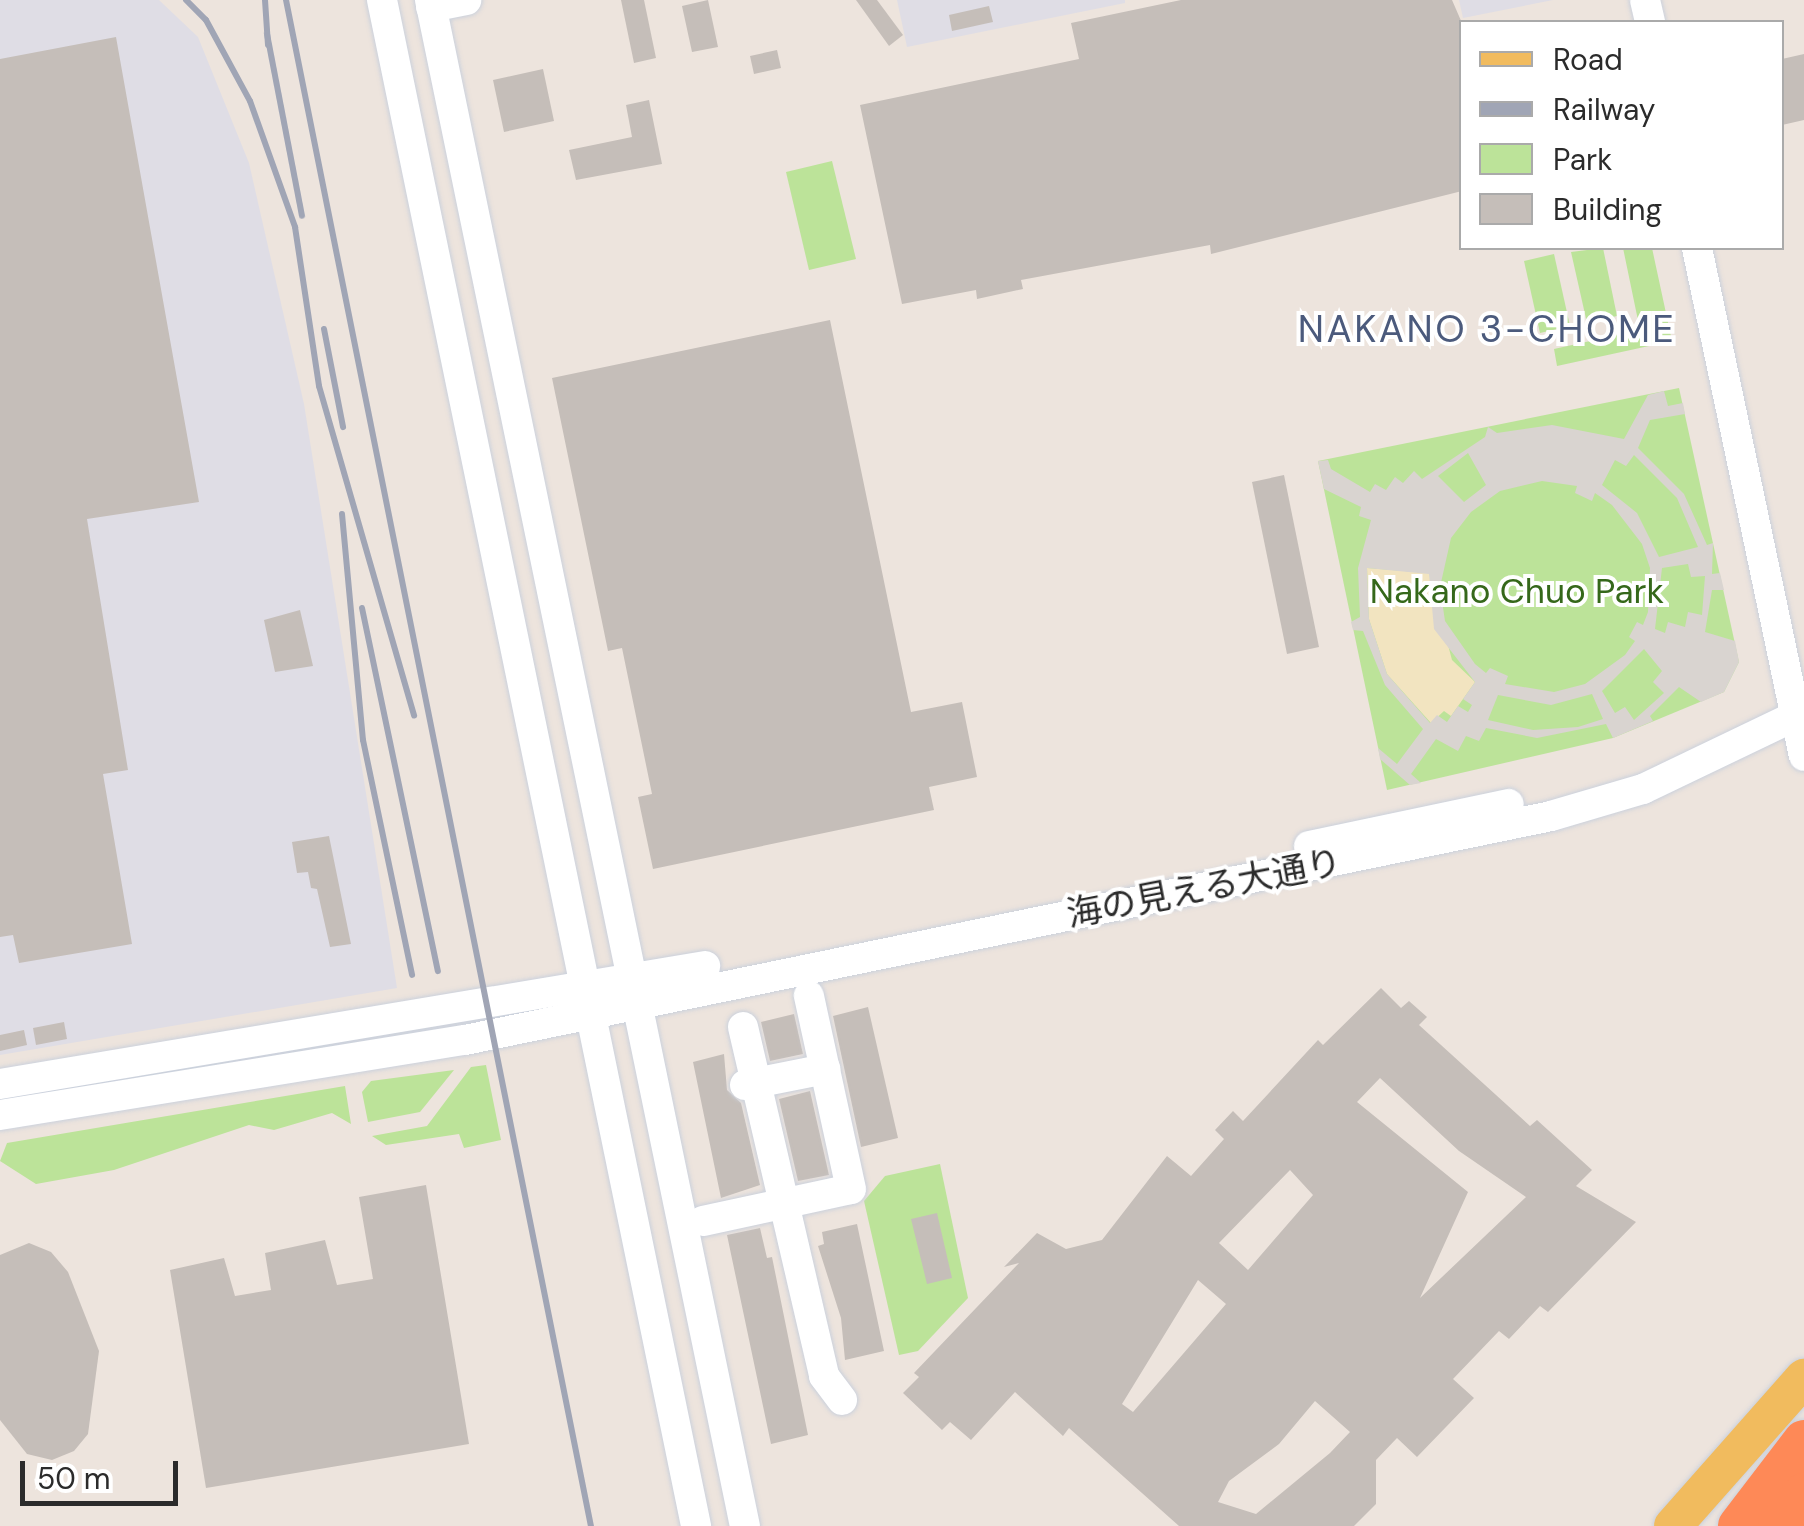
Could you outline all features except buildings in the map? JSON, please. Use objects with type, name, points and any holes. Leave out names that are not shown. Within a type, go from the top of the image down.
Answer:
[{"type":"highway","points":[[1739,1526],[1804,1441]]},
{"type":"highway","points":[[1780,1526],[1804,1494]]},
{"type":"main road","points":[[1673,1526],[1804,1378]]},
{"type":"main road","points":[[1762,1526],[1804,1480]]},
{"type":"street","points":[[382,0],[696,1526]]},
{"type":"street","points":[[466,0],[430,4],[745,1526]]},
{"type":"street","points":[[1696,250],[1798,705],[1804,756]]},
{"type":"street","name":"海の見える大通り","points":[[586,1000],[1551,816],[1643,788],[1798,705]]},
{"type":"street","points":[[703,1221],[851,1189],[809,996]]},
{"type":"street","points":[[0,1084],[586,1000]]},
{"type":"street","points":[[0,1115],[586,1000]]},
{"type":"street","points":[[744,1028],[751,1084],[824,1376],[842,1400]]},
{"type":"street","points":[[751,1084],[825,1069]]},
{"type":"shaded area","points":[[0,0],[159,0],[198,37],[249,163],[304,404],[397,988],[0,1055]]},
{"type":"shaded area","points":[[897,0],[1125,0],[1125,3],[907,47]]},
{"type":"shaded area","points":[[1459,0],[1553,0],[1463,18]]},
{"type":"shaded area","points":[[1664,391],[1668,406],[1683,403],[1685,414],[1650,420],[1638,448],[1684,494],[1707,545],[1713,543],[1712,574],[1720,573],[1724,590],[1712,590],[1705,632],[1735,641],[1739,662],[1724,692],[1701,702],[1679,687],[1650,716],[1653,721],[1613,738],[1606,724],[1537,738],[1486,728],[1479,741],[1466,736],[1458,751],[1436,739],[1411,774],[1421,783],[1410,785],[1380,759],[1378,748],[1397,764],[1423,729],[1385,685],[1363,631],[1353,630],[1351,622],[1360,617],[1358,568],[1371,520],[1359,516],[1361,507],[1324,489],[1318,461],[1328,460],[1331,469],[1370,492],[1375,484],[1386,490],[1395,477],[1403,483],[1414,471],[1422,479],[1485,437],[1488,427],[1497,433],[1552,425],[1624,439],[1648,395]],"holes":[[[1468,453],[1486,485],[1464,502],[1438,476]],[[1634,455],[1677,498],[1698,547],[1659,557],[1637,513],[1602,485],[1615,460],[1626,466]],[[1542,481],[1577,486],[1575,493],[1592,501],[1595,493],[1612,505],[1642,544],[1650,568],[1648,612],[1643,625],[1637,622],[1629,637],[1635,641],[1625,655],[1585,684],[1554,692],[1505,684],[1508,676],[1490,668],[1486,673],[1475,664],[1445,621],[1440,587],[1451,538],[1471,512],[1500,491]],[[1688,564],[1691,577],[1705,576],[1702,615],[1688,612],[1685,627],[1668,622],[1665,633],[1655,629],[1662,568]],[[1367,568],[1429,574],[1434,629],[1475,682],[1463,699],[1472,705],[1468,712],[1458,706],[1447,722],[1437,715],[1430,723],[1387,674],[1369,619]],[[1644,649],[1662,671],[1653,682],[1664,693],[1634,720],[1625,707],[1615,713],[1602,691]],[[1592,694],[1603,719],[1578,727],[1533,730],[1488,720],[1498,695],[1551,705]]]},
{"type":"green space","points":[[832,161],[856,259],[809,270],[786,172]]},
{"type":"green space","points":[[1603,250],[1617,316],[1587,323],[1571,252]]},
{"type":"green space","points":[[1623,250],[1652,250],[1672,341],[1557,366],[1554,349],[1640,330]]},
{"type":"green space","points":[[1554,254],[1570,326],[1540,333],[1524,261]]},
{"type":"green space","name":"Nakano Chuo Park","points":[[1679,388],[1739,662],[1724,692],[1613,738],[1387,790],[1318,461]]},
{"type":"green space","points":[[486,1065],[501,1140],[464,1148],[459,1134],[386,1145],[372,1136],[427,1126],[471,1067]]},
{"type":"green space","points":[[454,1070],[420,1112],[368,1122],[362,1092],[371,1081]]},
{"type":"green space","points":[[345,1086],[351,1124],[332,1113],[274,1130],[249,1125],[114,1170],[36,1184],[0,1161],[7,1143]]},
{"type":"green space","points":[[940,1164],[968,1298],[918,1351],[899,1355],[864,1201],[885,1176]]},
{"type":"sand","points":[[1367,568],[1429,573],[1452,660],[1475,682],[1451,716],[1444,711],[1431,723],[1387,674],[1369,619]]},
{"type":"railway","points":[[186,0],[206,20],[250,101],[295,227],[319,386],[414,716]]},
{"type":"railway","points":[[265,0],[268,45]]},
{"type":"railway","points":[[286,0],[591,1526]]},
{"type":"railway","points":[[267,34],[302,216]]},
{"type":"railway","points":[[324,329],[343,427]]},
{"type":"railway","points":[[342,514],[363,740],[412,975]]},
{"type":"railway","points":[[362,608],[438,971]]},
{"type":"district","name":"NAKANO 3-CHOME","points":[[1487,330]]}]
